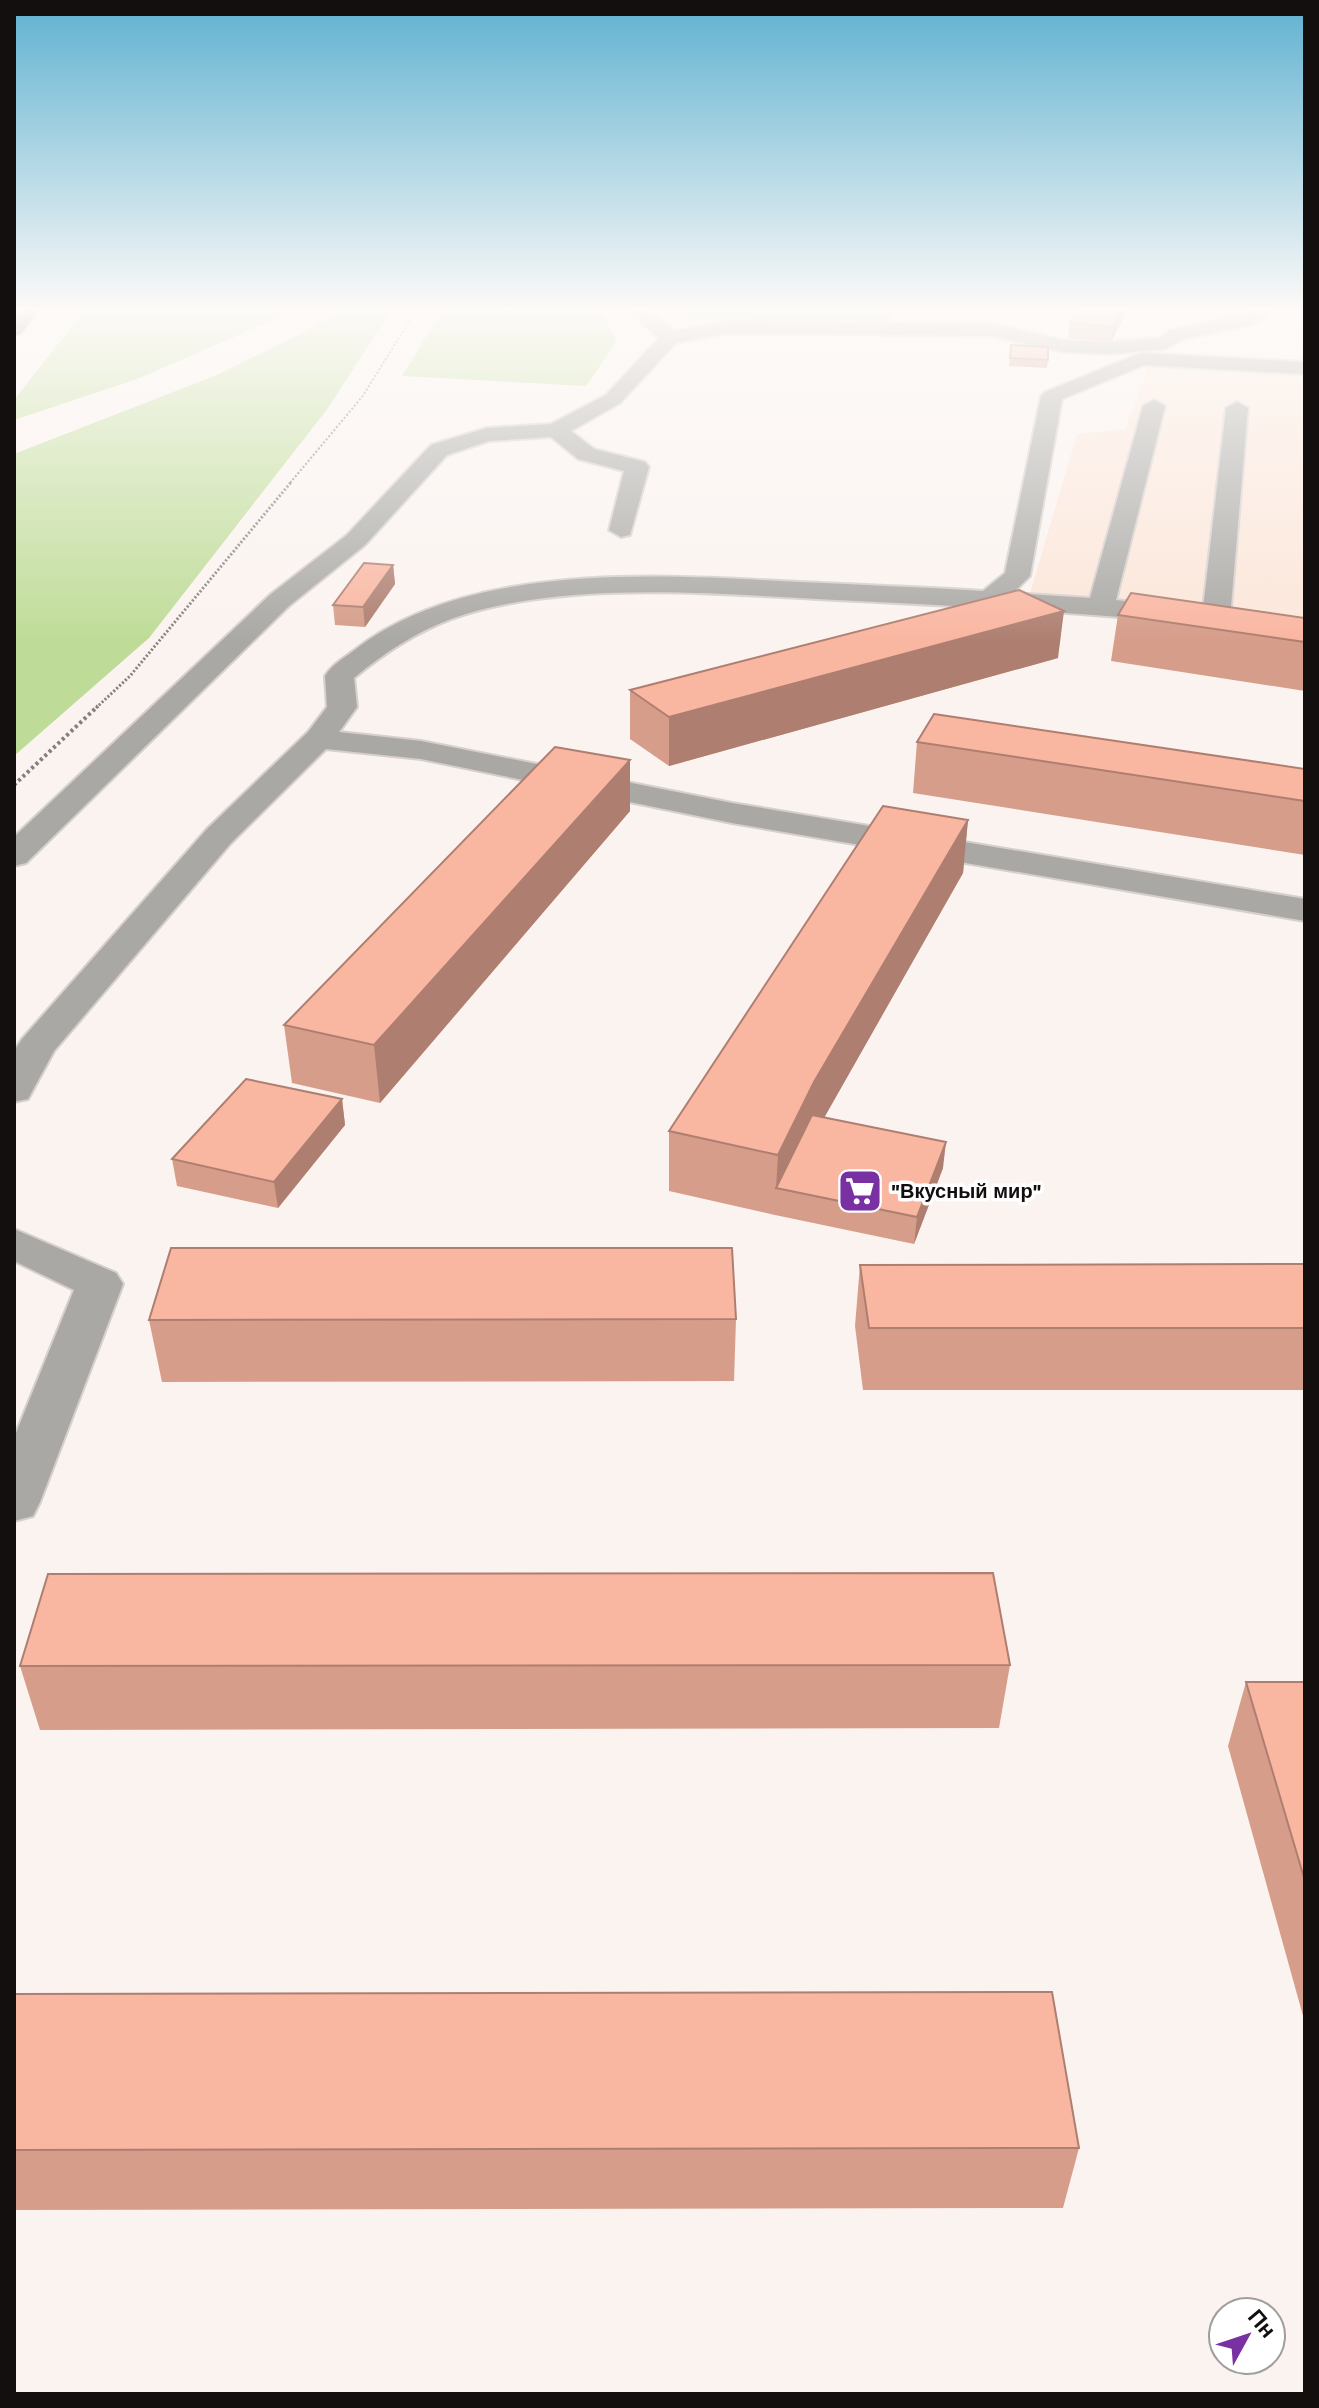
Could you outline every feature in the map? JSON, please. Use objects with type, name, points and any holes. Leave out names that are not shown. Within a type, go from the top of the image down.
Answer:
[{"type":"street","points":[[14,856],[280,600],[356,540],[439,450],[487,435],[556,430],[577,418]]},
{"type":"street","points":[[991,598],[1017,576],[1048,418]]},
{"type":"street","points":[[1101,606],[1151,418]]},
{"type":"street","points":[[1216,618],[1236,418]]},
{"type":"street","points":[[556,430],[586,454],[637,467],[621,530]]},
{"type":"street","points":[[14,1090],[36,1047],[219,836],[319,739],[342,707],[339,676],[359,654],[407,625],[508,598],[576,588],[684,585],[991,598],[1245,621]]},
{"type":"street","points":[[319,739],[421,750],[732,813],[1305,910]]},
{"type":"street","points":[[14,1243],[100,1284],[14,1502]]},
{"type":"path","points":[[14,785],[130,676],[344,418]]},
{"type":"shaded area","points":[[1129,418],[1305,418],[1305,621],[1030,593],[1077,434],[1125,429]]},
{"type":"green space","points":[[106,418],[320,418],[149,638],[14,756],[14,454]]},
{"type":"building","points":[[364,563],[393,565],[363,607],[333,605]]},
{"type":"building","points":[[1019,590],[1064,611],[669,717],[630,690]]},
{"type":"building","points":[[1131,593],[1305,618],[1305,642],[1118,615]]},
{"type":"building","points":[[934,714],[1305,769],[1305,801],[917,742]]},
{"type":"building","points":[[555,747],[630,760],[374,1045],[284,1025]]},
{"type":"building","points":[[883,806],[968,820],[814,1082],[778,1155],[669,1131]]},
{"type":"building","points":[[246,1079],[342,1099],[274,1182],[172,1159]]},
{"type":"building","name":"\"Вкусный мир\"","points":[[812,1115],[946,1142],[917,1217],[776,1188]]},
{"type":"building","points":[[171,1248],[732,1248],[736,1319],[149,1320]]},
{"type":"building","points":[[1305,1264],[1305,1328],[869,1328],[860,1265]]},
{"type":"building","points":[[993,1573],[1010,1665],[20,1666],[48,1574]]},
{"type":"building","points":[[1246,1682],[1305,1682],[1305,1881]]},
{"type":"building","points":[[1052,1992],[1079,2148],[14,2150],[14,1994]]},
{"type":"place","name":"\"Вкусный мир\"","points":[[860,1191]]}]
